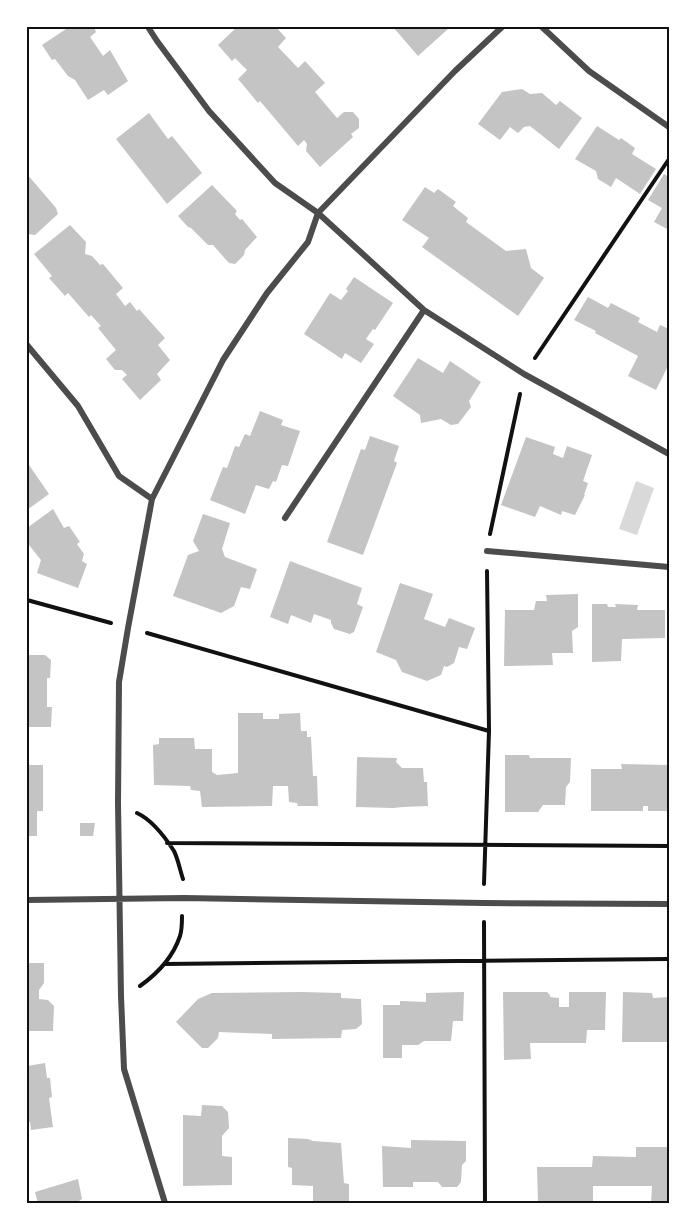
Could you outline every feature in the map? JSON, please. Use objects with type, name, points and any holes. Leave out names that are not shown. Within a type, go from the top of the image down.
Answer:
[{"type":"street","points":[[148,27],[209,111],[275,183],[318,213],[424,310],[524,374],[669,454]]},
{"type":"street","points":[[165,1203],[124,1069],[119,899],[119,682],[152,499],[223,360],[267,293],[308,242],[318,213],[455,71],[502,27]]},
{"type":"street","points":[[542,27],[589,71],[669,127]]},
{"type":"street","points":[[285,518],[424,310]]},
{"type":"street","points":[[27,345],[78,406],[119,476],[152,499]]},
{"type":"street","points":[[487,551],[669,567]]},
{"type":"street","points":[[27,900],[184,898],[669,904]]},
{"type":"path","points":[[485,1203],[484,903],[489,731],[487,551],[524,374],[669,159]]},
{"type":"path","points":[[27,600],[489,731]]},
{"type":"path","points":[[167,843],[669,846]]},
{"type":"path","points":[[164,963],[669,959]]},
{"type":"shaded area","points":[[636,481],[654,488],[637,535],[619,529]]},
{"type":"building","points":[[69,27],[94,27],[96,32],[90,37],[103,56],[110,50],[128,81],[108,95],[104,90],[88,100],[75,80],[68,76],[55,59],[52,60],[42,45]]},
{"type":"building","points":[[237,27],[276,27],[286,38],[278,47],[298,68],[305,61],[325,83],[315,92],[337,118],[344,112],[353,112],[359,119],[359,128],[351,134],[353,137],[320,167],[306,151],[307,144],[304,140],[298,146],[238,79],[247,70],[235,58],[232,61],[218,45]]},
{"type":"building","points":[[393,27],[446,27],[448,29],[418,56]]},
{"type":"building","points":[[522,89],[530,94],[542,93],[556,105],[560,101],[582,118],[559,149],[530,126],[524,127],[518,133],[510,127],[500,140],[478,124],[502,92]]},
{"type":"building","points":[[149,113],[168,139],[172,136],[202,173],[167,204],[116,139]]},
{"type":"building","points":[[597,126],[635,148],[632,154],[656,169],[640,194],[616,178],[611,187],[598,179],[596,171],[575,159]]},
{"type":"building","points":[[27,174],[56,208],[58,214],[35,235],[27,234]]},
{"type":"building","points":[[664,174],[669,177],[669,230],[654,222],[662,208],[648,200]]},
{"type":"building","points":[[212,185],[237,211],[235,214],[257,237],[235,264],[229,263],[213,245],[208,245],[178,216]]},
{"type":"building","points":[[425,187],[434,193],[438,189],[456,202],[453,206],[468,218],[466,222],[506,251],[526,249],[531,268],[544,278],[518,316],[422,247],[429,238],[402,220]]},
{"type":"building","points":[[70,225],[86,242],[85,254],[92,256],[100,265],[103,264],[123,288],[116,294],[125,306],[130,302],[137,311],[139,309],[165,338],[158,345],[170,360],[157,374],[161,380],[140,400],[122,379],[127,375],[122,370],[115,370],[106,359],[116,350],[98,328],[101,326],[91,315],[89,317],[68,293],[65,296],[49,278],[52,276],[34,254]]},
{"type":"building","points":[[354,277],[393,303],[375,330],[373,329],[366,339],[374,344],[361,363],[345,353],[342,359],[304,334],[330,293],[341,300]]},
{"type":"building","points":[[588,297],[608,308],[611,303],[640,318],[638,322],[657,332],[660,325],[669,329],[669,364],[656,390],[628,376],[638,356],[574,320]]},
{"type":"building","points":[[418,358],[443,373],[450,361],[481,382],[469,401],[471,407],[458,424],[451,425],[441,419],[421,423],[420,415],[393,396]]},
{"type":"building","points":[[260,411],[283,420],[281,425],[300,431],[288,466],[282,465],[276,482],[273,481],[269,489],[256,485],[245,514],[210,500],[223,467],[227,468],[235,446],[239,447],[245,434],[250,436]]},
{"type":"building","points":[[370,436],[399,446],[394,461],[397,463],[363,555],[327,542],[361,449],[365,450]]},
{"type":"building","points":[[526,437],[555,447],[553,454],[563,458],[567,446],[592,455],[583,481],[588,483],[585,495],[575,515],[562,511],[561,515],[540,506],[535,517],[501,505]]},
{"type":"building","points":[[29,465],[49,494],[27,510],[27,467]]},
{"type":"building","points":[[53,509],[64,528],[69,526],[80,542],[77,544],[84,554],[82,561],[87,564],[78,588],[37,573],[41,560],[29,545],[27,546],[27,528]]},
{"type":"building","points":[[203,514],[230,523],[222,549],[225,557],[257,569],[250,589],[241,587],[234,606],[221,613],[173,596],[188,555],[199,551],[193,541]]},
{"type":"building","points":[[290,561],[362,588],[357,604],[363,607],[354,632],[350,634],[334,629],[331,620],[314,614],[311,623],[291,615],[288,624],[270,617]]},
{"type":"building","points":[[400,583],[433,594],[424,619],[445,627],[449,618],[475,628],[467,649],[459,647],[454,663],[447,667],[444,666],[441,675],[427,681],[402,672],[396,660],[376,652]]},
{"type":"building","points":[[578,594],[578,627],[572,631],[573,653],[552,653],[553,665],[504,666],[505,610],[534,610],[536,601],[547,601],[546,595]]},
{"type":"building","points":[[592,604],[607,604],[608,607],[616,607],[615,604],[638,605],[637,610],[665,610],[665,638],[622,639],[621,661],[592,662]]},
{"type":"building","points":[[27,655],[45,655],[51,660],[50,678],[47,678],[47,707],[52,707],[51,727],[27,727]]},
{"type":"building","points":[[238,713],[263,713],[263,719],[279,719],[279,714],[300,713],[301,731],[307,731],[307,737],[311,737],[313,776],[317,776],[318,806],[298,806],[297,803],[289,802],[288,786],[273,786],[272,806],[202,807],[200,791],[191,790],[190,786],[154,785],[153,745],[159,744],[159,738],[194,738],[195,749],[212,749],[212,772],[217,775],[238,773]]},
{"type":"building","points":[[505,755],[529,755],[530,758],[571,758],[570,782],[566,787],[565,805],[543,805],[538,812],[505,812]]},
{"type":"building","points":[[357,757],[397,758],[396,762],[402,768],[423,768],[424,782],[427,782],[428,806],[356,807]]},
{"type":"building","points":[[621,764],[669,765],[669,811],[648,811],[648,806],[643,806],[643,811],[591,811],[591,769],[622,769]]},
{"type":"building","points":[[27,765],[43,765],[43,811],[37,811],[37,836],[27,836]]},
{"type":"building","points":[[80,823],[95,823],[93,836],[80,836]]},
{"type":"building","points":[[27,963],[44,963],[44,983],[39,990],[39,999],[48,1000],[54,1006],[53,1031],[27,1031]]},
{"type":"building","points":[[464,992],[463,1021],[453,1021],[451,1041],[424,1041],[418,1045],[402,1045],[402,1058],[383,1058],[383,1005],[400,1005],[400,1001],[426,1002],[426,993]]},
{"type":"building","points":[[503,992],[547,992],[550,997],[559,998],[559,1007],[569,1007],[569,992],[606,992],[605,1030],[587,1030],[586,1043],[530,1043],[531,1059],[504,1060]]},
{"type":"building","points":[[623,992],[652,993],[653,998],[669,997],[669,1042],[622,1042]]},
{"type":"building","points":[[212,993],[341,993],[341,998],[361,999],[362,1024],[356,1029],[342,1030],[341,1038],[272,1039],[272,1034],[219,1032],[218,1038],[208,1048],[202,1048],[176,1022],[198,999]]},
{"type":"building","points":[[45,1063],[47,1078],[50,1078],[52,1097],[49,1098],[53,1127],[31,1130],[30,1122],[27,1123],[27,1066]]},
{"type":"building","points":[[202,1105],[222,1106],[228,1112],[229,1128],[222,1136],[222,1156],[232,1157],[232,1185],[183,1186],[183,1115],[201,1116]]},
{"type":"building","points":[[288,1138],[341,1143],[344,1183],[349,1184],[349,1203],[313,1203],[313,1186],[292,1185],[292,1168],[288,1167]]},
{"type":"building","points":[[411,1140],[466,1141],[466,1161],[462,1165],[461,1182],[457,1187],[442,1187],[438,1182],[413,1182],[413,1187],[383,1187],[382,1146],[411,1148]]},
{"type":"building","points":[[636,1147],[669,1147],[669,1203],[651,1203],[652,1186],[593,1186],[593,1203],[538,1203],[537,1167],[592,1167],[593,1156],[636,1157]]},
{"type":"building","points":[[78,1179],[82,1199],[80,1203],[38,1203],[35,1192]]}]
